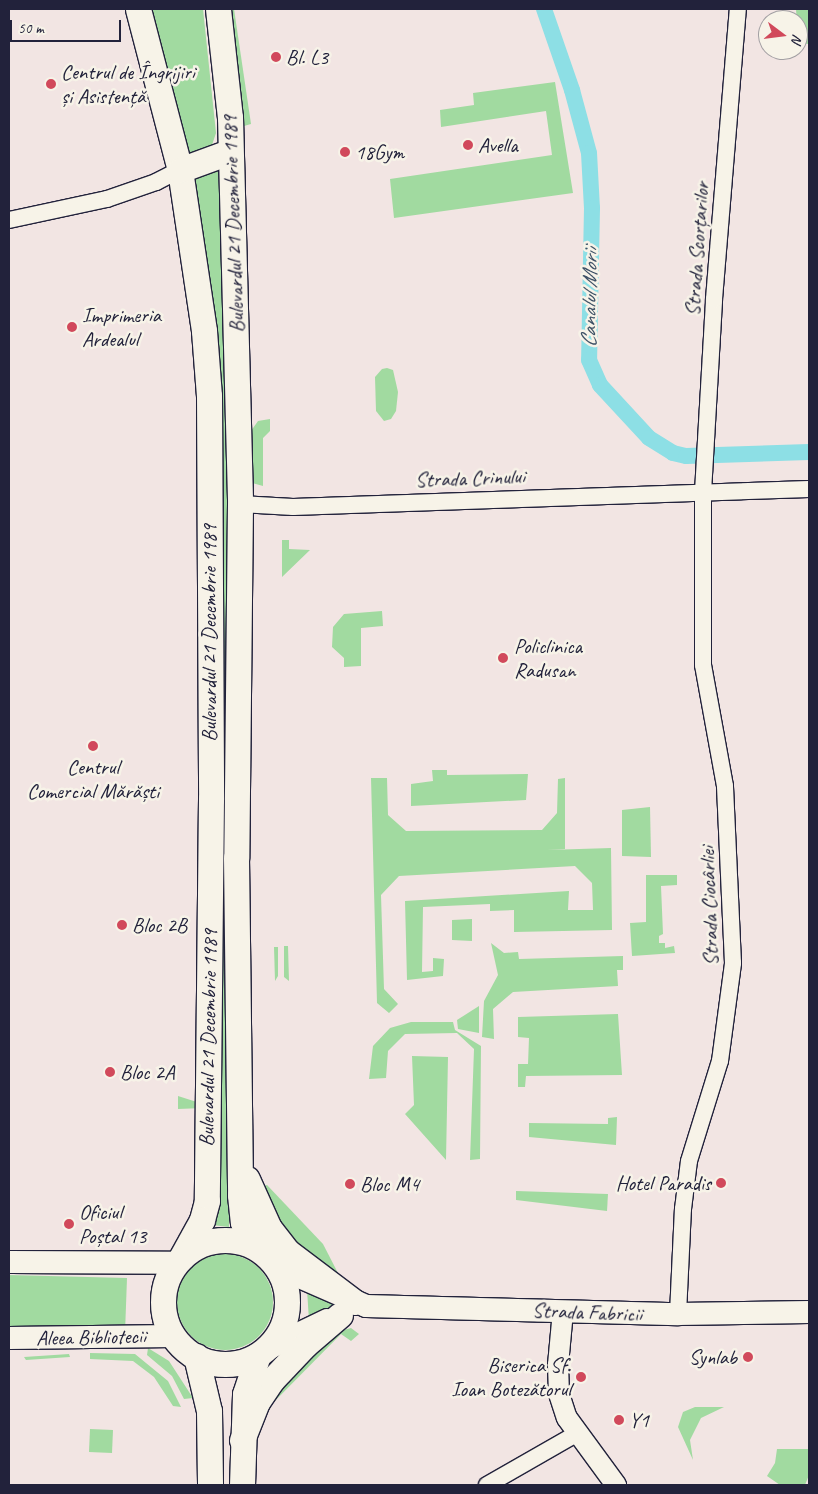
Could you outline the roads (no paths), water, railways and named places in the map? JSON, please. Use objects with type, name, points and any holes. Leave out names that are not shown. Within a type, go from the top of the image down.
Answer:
[{"type":"main road","name":"Bulevardul 21 Decembrie 1989","points":[[138,9],[180,170],[204,331],[209,396],[211,799],[207,1201],[198,1228],[179,1260]]},
{"type":"main road","name":"Bulevardul 21 Decembrie 1989","points":[[218,9],[229,108],[240,504],[236,858],[239,1156],[243,1222],[262,1252]]},
{"type":"main road","points":[[180,170],[229,152]]},
{"type":"main road","points":[[239,1156],[255,1202],[283,1246],[353,1308],[304,1345],[272,1381],[257,1402],[242,1440]]},
{"type":"main road","points":[[242,1485],[245,1394],[260,1353],[282,1327],[287,1305],[284,1282],[262,1252],[244,1242],[217,1240],[192,1249],[179,1260],[169,1274],[164,1295],[164,1310],[174,1336],[196,1356],[208,1361],[233,1363],[260,1353]]},
{"type":"main road","name":"Strada Fabricii","points":[[262,1252],[297,1276],[353,1308]]},
{"type":"main road","points":[[9,1262],[179,1260]]},
{"type":"main road","name":"Strada Fabricii","points":[[260,1353],[353,1308],[678,1314],[809,1312]]},
{"type":"main road","name":"Aleea Bibliotecii","points":[[9,1338],[174,1336]]},
{"type":"main road","points":[[196,1356],[209,1411],[210,1485]]},
{"type":"street","name":"Strada Scorțarilor","points":[[703,492],[738,9]]},
{"type":"street","points":[[9,220],[107,199],[156,182],[180,170]]},
{"type":"street","name":"Strada Crinului","points":[[240,504],[293,507],[809,488]]},
{"type":"street","name":"Strada Ciocârliei","points":[[678,1314],[683,1208],[689,1161],[720,1061],[733,963],[726,786],[703,666],[703,492]]},
{"type":"street","points":[[564,1311],[558,1365],[559,1394],[567,1418],[576,1434],[616,1485]]},
{"type":"street","points":[[487,1485],[576,1434]]},
{"type":"waterway","name":"Canalul Morii","points":[[544,9],[572,90],[589,153],[592,208],[589,360],[600,385],[649,438],[673,453],[686,456],[809,452]]},
{"type":"place","name":"Bl. L3","points":[[276,57]]},
{"type":"place","name":"Centrul de Îngrijiri și Asistență","points":[[51,84]]},
{"type":"place","name":"Avella","points":[[468,145]]},
{"type":"place","name":"18Gym","points":[[345,152]]},
{"type":"place","name":"Imprimeria Ardealul","points":[[72,327]]},
{"type":"place","name":"Policlinica Radusan","points":[[503,658]]},
{"type":"place","name":"Centrul Comercial Mărăști","points":[[93,746]]},
{"type":"place","name":"Bloc 2B","points":[[122,925]]},
{"type":"place","name":"Bloc 2A","points":[[110,1072]]},
{"type":"place","name":"Hotel Paradis","points":[[721,1183]]},
{"type":"place","name":"Bloc M4","points":[[350,1184]]},
{"type":"place","name":"Oficiul Poștal 13","points":[[69,1224]]},
{"type":"place","name":"Synlab","points":[[748,1357]]},
{"type":"place","name":"Biserica Sf. Ioan Botezătorul","points":[[581,1377]]},
{"type":"place","name":"Y1","points":[[619,1420]]}]
